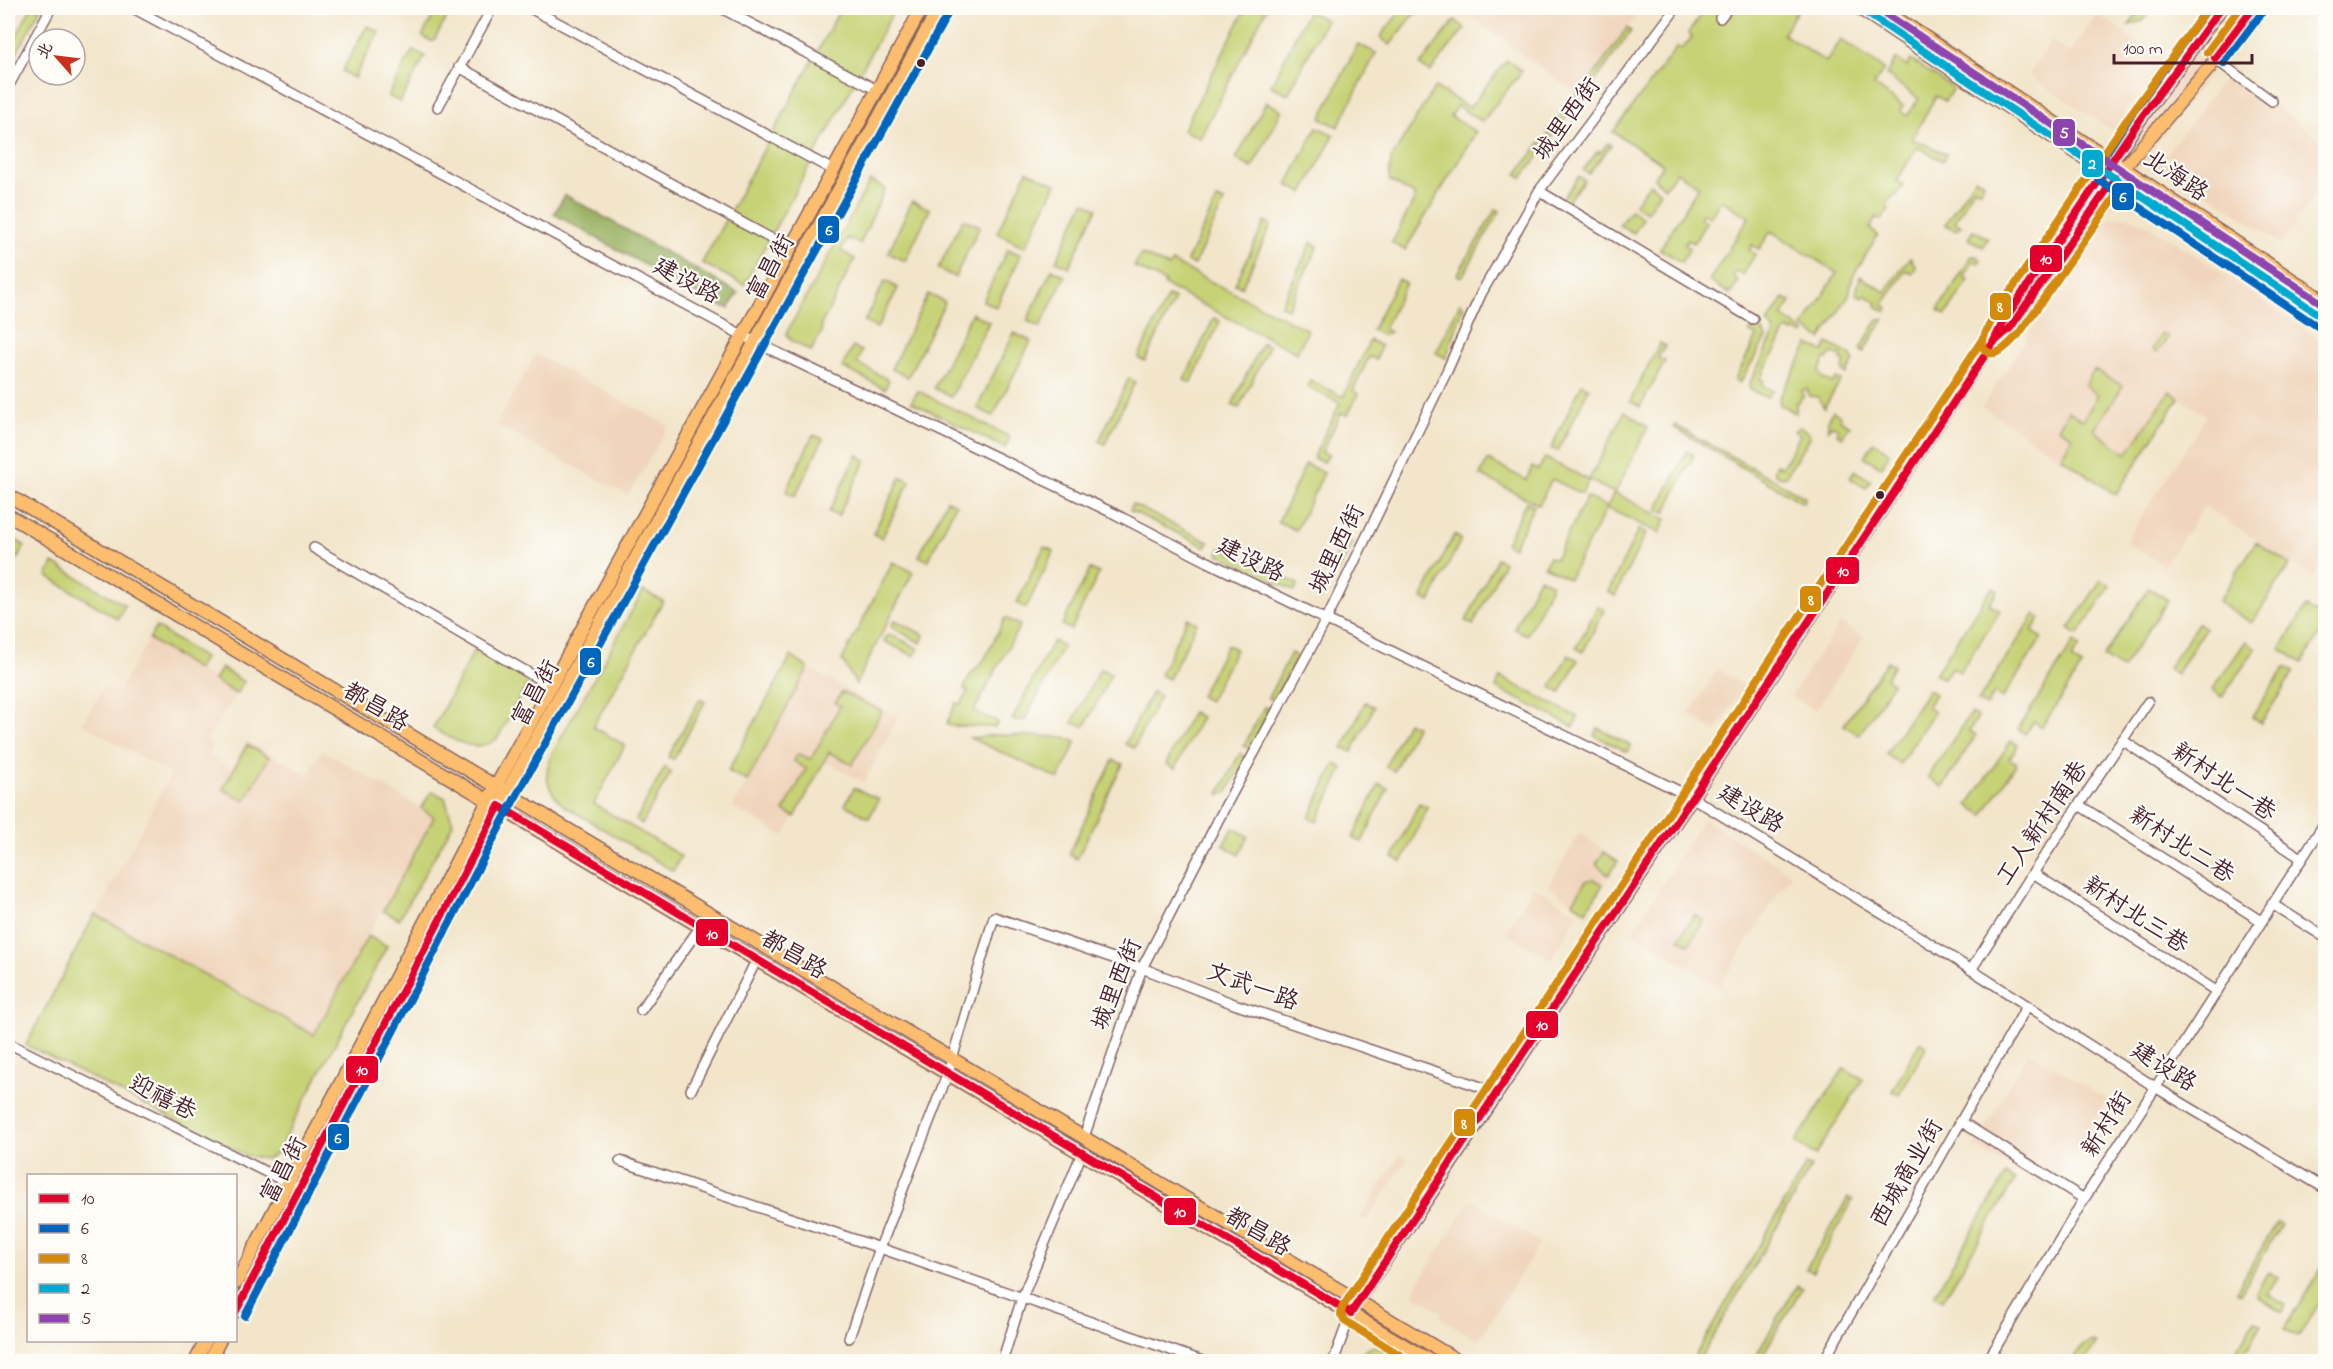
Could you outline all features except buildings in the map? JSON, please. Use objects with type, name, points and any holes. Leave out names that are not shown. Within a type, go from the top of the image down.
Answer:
[{"type":"main road","name":"富昌街","points":[[502,788],[551,686],[922,8]]},
{"type":"main road","name":"富昌街","points":[[237,1309],[294,1186],[494,802],[755,342],[939,8]]},
{"type":"main road","name":"北海路","points":[[1859,8],[2325,302]]},
{"type":"main road","name":"北海路","points":[[1881,8],[2325,319]]},
{"type":"main road","points":[[2114,170],[2139,121],[2221,8]]},
{"type":"main road","points":[[1993,343],[2003,322],[2114,170],[2215,59],[2253,8]]},
{"type":"main road","name":"都昌路","points":[[8,495],[1359,1302]]},
{"type":"main road","name":"都昌路","points":[[8,515],[1432,1362]]},
{"type":"main road","name":"富昌街","points":[[237,1282],[294,1186]]},
{"type":"main road","points":[[1359,1302],[1460,1362]]},
{"type":"main road","points":[[195,1362],[205,1342]]},
{"type":"main road","points":[[209,1362],[219,1342]]},
{"type":"street","points":[[8,87],[51,8]]},
{"type":"street","name":"建设路","points":[[134,8],[755,342],[1105,510],[1693,798],[2155,1087],[2325,1190]]},
{"type":"street","points":[[438,107],[492,8]]},
{"type":"street","points":[[531,8],[833,171]]},
{"type":"street","points":[[721,8],[877,90]]},
{"type":"street","name":"城里西街","points":[[1084,1137],[1142,968],[1326,620],[1447,371],[1481,294],[1539,191],[1676,8]]},
{"type":"street","points":[[1720,18],[1728,8]]},
{"type":"street","points":[[2215,59],[2272,101]]},
{"type":"street","points":[[459,67],[790,249]]},
{"type":"street","points":[[1539,191],[1753,319]]},
{"type":"street","points":[[1333,1362],[1352,1313],[1359,1302],[1993,343]]},
{"type":"street","points":[[314,548],[551,686]]},
{"type":"street","name":"工人新村南巷","points":[[1971,970],[2148,702]]},
{"type":"street","name":"新村北一巷","points":[[2122,740],[2301,858]]},
{"type":"street","name":"新村北二巷","points":[[2079,805],[2261,921]]},
{"type":"street","name":"新村街","points":[[1987,1362],[2084,1199],[2325,820]]},
{"type":"street","name":"新村北三巷","points":[[2033,873],[2216,991]]},
{"type":"street","points":[[2272,904],[2325,938]]},
{"type":"street","name":"文武一路","points":[[951,1057],[994,917],[1142,968],[1234,1004],[1499,1093]]},
{"type":"street","points":[[641,1010],[701,926]]},
{"type":"street","points":[[691,1090],[757,959]]},
{"type":"street","name":"西城商业街","points":[[1823,1362],[2027,1006]]},
{"type":"street","name":"迎禧巷","points":[[8,1043],[294,1186]]},
{"type":"street","points":[[849,1338],[880,1248],[948,1073],[951,1057]]},
{"type":"street","points":[[1960,1121],[2084,1199]]},
{"type":"street","points":[[1002,1362],[1022,1298],[1082,1153]]},
{"type":"street","points":[[620,1161],[880,1248],[1205,1362]]},
{"type":"shaded area","points":[[1458,8],[1642,8],[1579,95]]},
{"type":"shaded area","points":[[2212,8],[2260,8],[2151,151],[2172,166],[2166,173],[2145,159],[2066,270],[2036,251]]},
{"type":"shaded area","points":[[2097,14],[2166,61],[2113,131],[2029,75],[2051,41],[2070,53]]},
{"type":"shaded area","points":[[2229,72],[2325,144],[2325,180],[2281,244],[2205,191],[2209,185],[2166,155]]},
{"type":"shaded area","points":[[2126,216],[2146,224],[2200,258],[2325,343],[2325,568],[2320,565],[2313,577],[2204,506],[2164,566],[2126,541],[2207,416],[2179,398],[2116,495],[1982,407],[2102,221]]},
{"type":"shaded area","points":[[536,354],[669,426],[628,495],[496,425]]},
{"type":"shaded area","points":[[1840,623],[1863,637],[1815,711],[1791,696]]},
{"type":"shaded area","points":[[149,639],[236,694],[207,741],[213,747],[209,756],[231,769],[247,741],[308,775],[322,750],[434,816],[247,1156],[26,1045],[171,774],[82,724],[104,686],[118,692]]},
{"type":"shaded area","points":[[808,668],[899,717],[864,782],[824,761],[784,836],[733,807]]},
{"type":"shaded area","points":[[1718,669],[1745,686],[1716,731],[1689,714]]},
{"type":"shaded area","points":[[1703,819],[1791,874],[1719,987],[1632,932]]},
{"type":"shaded area","points":[[1580,833],[1618,861],[1586,911],[1548,886]]},
{"type":"shaded area","points":[[1534,886],[1578,914],[1551,960],[1505,932]]},
{"type":"shaded area","points":[[2029,1052],[2107,1099],[2050,1191],[1974,1147]]},
{"type":"shaded area","points":[[1400,1155],[1407,1160],[1366,1222],[1360,1217]]},
{"type":"shaded area","points":[[1471,1199],[1540,1243],[1478,1341],[1440,1317],[1442,1312],[1415,1295],[1414,1290]]},
{"type":"green space","points":[[31,8],[41,8],[31,27],[27,27],[27,34],[8,69],[8,51]]},
{"type":"green space","points":[[438,8],[452,8],[433,42],[422,36]]},
{"type":"green space","points":[[841,8],[885,8],[893,12],[744,285],[702,263]]},
{"type":"green space","points":[[1246,8],[1267,8],[1200,138],[1183,130]]},
{"type":"green space","points":[[1403,8],[1419,8],[1390,45],[1380,37]]},
{"type":"green space","points":[[1707,8],[1793,8],[1797,11],[1783,34],[1826,62],[1841,40],[1884,69],[1874,85],[1903,106],[1900,111],[1907,116],[1919,99],[1886,75],[1896,59],[1907,67],[1911,60],[1953,88],[1945,101],[1936,96],[1912,139],[1947,154],[1943,161],[1917,147],[1897,181],[1904,185],[1896,196],[1893,196],[1886,207],[1889,209],[1881,220],[1876,217],[1870,229],[1878,235],[1853,276],[1849,295],[1821,339],[1803,327],[1837,273],[1771,231],[1759,249],[1752,245],[1749,250],[1755,254],[1743,275],[1736,271],[1733,276],[1739,281],[1730,294],[1709,281],[1749,217],[1721,200],[1710,217],[1703,213],[1700,218],[1706,222],[1694,243],[1687,239],[1684,244],[1690,248],[1681,262],[1660,249],[1699,186],[1676,172],[1665,188],[1654,178],[1663,164],[1613,132],[1677,47],[1682,49],[1692,37],[1688,33]]},
{"type":"green space","points":[[2142,8],[2153,8],[2142,21],[2129,25]]},
{"type":"green space","points":[[1308,11],[1326,20],[1288,94],[1271,86]]},
{"type":"green space","points":[[1455,20],[1465,28],[1430,72],[1420,65]]},
{"type":"green space","points":[[367,26],[379,32],[354,78],[342,71]]},
{"type":"green space","points":[[1627,28],[1631,31],[1594,83],[1590,81]]},
{"type":"green space","points":[[1358,44],[1376,53],[1338,127],[1321,118]]},
{"type":"green space","points":[[413,50],[425,56],[400,102],[388,96]]},
{"type":"green space","points":[[1507,60],[1522,71],[1482,122],[1457,106],[1450,116],[1476,132],[1405,250],[1392,243],[1416,196],[1389,180],[1391,159],[1435,87],[1469,108]]},
{"type":"green space","points":[[1577,94],[1581,97],[1552,137],[1547,133]]},
{"type":"green space","points":[[1266,102],[1282,110],[1252,168],[1236,159]]},
{"type":"green space","points":[[1317,127],[1334,135],[1303,193],[1287,185]]},
{"type":"green space","points":[[1544,138],[1549,142],[1522,178],[1517,174]]},
{"type":"green space","points":[[1608,143],[1611,145],[1588,174],[1583,170],[1598,151],[1600,153]]},
{"type":"green space","points":[[1027,171],[1056,184],[1025,247],[997,233]]},
{"type":"green space","points":[[1579,176],[1584,180],[1566,203],[1562,199]]},
{"type":"green space","points":[[1975,178],[1984,183],[1981,191],[1974,188],[1955,222],[1961,226],[1955,230],[1945,224]]},
{"type":"green space","points":[[870,181],[885,188],[860,244],[847,238],[841,251],[855,259],[821,325],[822,331],[811,351],[792,341],[786,334]]},
{"type":"green space","points":[[1650,183],[1660,192],[1647,212],[1634,205]]},
{"type":"green space","points":[[565,195],[738,293],[729,308],[716,305],[554,214]]},
{"type":"green space","points":[[1217,199],[1224,202],[1194,265],[1187,261]]},
{"type":"green space","points":[[912,201],[930,209],[905,261],[888,253]]},
{"type":"green space","points":[[1084,202],[1097,208],[1069,267],[1056,261]]},
{"type":"green space","points":[[1496,209],[1500,211],[1462,277],[1457,275]]},
{"type":"green space","points":[[1631,210],[1643,218],[1634,233],[1619,225]]},
{"type":"green space","points":[[963,219],[980,226],[955,277],[938,269]]},
{"type":"green space","points":[[1265,222],[1271,225],[1242,287],[1235,284]]},
{"type":"green space","points":[[1973,230],[1988,238],[1983,247],[1968,239]]},
{"type":"green space","points":[[1311,243],[1318,246],[1288,309],[1281,305]]},
{"type":"green space","points":[[1008,249],[1021,255],[996,307],[983,301]]},
{"type":"green space","points":[[1141,254],[1169,267],[1172,262],[1308,330],[1297,353],[1164,285],[1165,282],[1134,267]]},
{"type":"green space","points":[[1972,256],[1977,256],[1981,260],[1979,263],[1974,261],[1964,276],[1969,280],[1946,315],[1938,310]]},
{"type":"green space","points":[[1910,257],[1916,267],[1912,274],[1906,270],[1883,304],[1888,308],[1886,312],[1865,295],[1863,298],[1856,294],[1860,276],[1885,292]]},
{"type":"green space","points":[[1052,269],[1065,276],[1040,327],[1027,321]]},
{"type":"green space","points":[[1398,279],[1406,283],[1384,329],[1390,332],[1382,335],[1372,330]]},
{"type":"green space","points":[[885,281],[898,288],[877,328],[864,322]]},
{"type":"green space","points":[[928,294],[945,302],[908,377],[891,369]]},
{"type":"green space","points":[[1168,296],[1175,299],[1145,361],[1138,358]]},
{"type":"green space","points":[[1784,298],[1791,302],[1782,316],[1805,332],[1804,335],[1787,329],[1760,379],[1764,381],[1762,385],[1773,391],[1766,397],[1750,390],[1749,385],[1774,334],[1773,329],[1767,323]]},
{"type":"green space","points":[[1460,303],[1464,306],[1446,358],[1436,353]]},
{"type":"green space","points":[[972,313],[989,322],[951,397],[934,388]]},
{"type":"green space","points":[[1214,318],[1220,321],[1191,383],[1184,380]]},
{"type":"green space","points":[[1878,319],[1884,319],[1863,353],[1860,349]]},
{"type":"green space","points":[[1754,323],[1762,329],[1766,338],[1740,383],[1735,380],[1757,336],[1749,332]]},
{"type":"green space","points":[[1014,333],[1031,341],[993,416],[977,408]]},
{"type":"green space","points":[[2162,333],[2168,337],[2157,353],[2152,349]]},
{"type":"green space","points":[[1370,340],[1381,346],[1376,359],[1369,357],[1353,391],[1358,394],[1348,415],[1341,413],[1322,452],[1329,455],[1323,462],[1313,458],[1340,403],[1307,387],[1310,380],[1343,397]]},
{"type":"green space","points":[[1262,343],[1269,346],[1239,408],[1232,405]]},
{"type":"green space","points":[[1660,343],[1665,346],[1658,358],[1665,361],[1640,407],[1630,401]]},
{"type":"green space","points":[[1828,343],[1850,355],[1854,361],[1846,374],[1842,368],[1845,362],[1841,360],[1842,357],[1831,353],[1827,359],[1825,358],[1819,373],[1821,378],[1833,383],[1836,378],[1841,380],[1824,408],[1818,397],[1809,396],[1807,389],[1802,390],[1803,397],[1796,402],[1796,413],[1780,405],[1779,398],[1809,344],[1823,352]]},
{"type":"green space","points":[[853,347],[862,351],[857,363],[889,380],[885,389],[842,367]]},
{"type":"green space","points":[[2094,370],[2123,386],[2094,430],[2127,454],[2170,391],[2179,398],[2116,495],[2061,457],[2073,437],[2058,428],[2068,411],[2083,420],[2098,395],[2085,386]]},
{"type":"green space","points":[[1129,378],[1135,382],[1105,444],[1099,441]]},
{"type":"green space","points":[[1582,384],[1589,388],[1558,451],[1551,448]]},
{"type":"green space","points":[[918,391],[1010,437],[1005,448],[911,402]]},
{"type":"green space","points":[[1625,411],[1648,427],[1615,493],[1666,519],[1659,533],[1607,508],[1569,579],[1544,566],[1549,557],[1555,559],[1587,497],[1607,507],[1614,493],[1589,480]]},
{"type":"green space","points":[[1833,411],[1841,417],[1840,420],[1850,426],[1842,437],[1837,434],[1839,429],[1831,425],[1828,429],[1828,421]]},
{"type":"green space","points":[[1675,425],[1805,497],[1803,503],[1673,427]]},
{"type":"green space","points":[[1799,427],[1809,433],[1810,437],[1786,476],[1782,477],[1775,474],[1774,469],[1776,464],[1782,467],[1800,435],[1794,431]]},
{"type":"green space","points":[[813,435],[823,439],[795,496],[786,492]]},
{"type":"green space","points":[[1874,442],[1890,453],[1881,467],[1864,457]]},
{"type":"green space","points":[[1687,451],[1694,455],[1665,513],[1657,510]]},
{"type":"green space","points":[[857,455],[866,460],[838,516],[829,512]]},
{"type":"green space","points":[[1545,458],[1589,480],[1582,494],[1552,479],[1539,505],[1480,475],[1488,460],[1526,480],[1532,467],[1538,470]]},
{"type":"green space","points":[[1306,464],[1324,473],[1296,530],[1278,522]]},
{"type":"green space","points":[[1855,470],[1871,481],[1866,488],[1850,478]]},
{"type":"green space","points":[[901,477],[910,481],[882,538],[873,534]]},
{"type":"green space","points":[[947,500],[956,504],[928,561],[919,556]]},
{"type":"green space","points":[[1526,502],[1534,506],[1513,548],[1506,544]]},
{"type":"green space","points":[[1132,504],[1209,542],[1206,547],[1130,510]]},
{"type":"green space","points":[[1639,529],[1646,533],[1615,596],[1608,592]]},
{"type":"green space","points":[[8,535],[25,546],[17,559],[8,553]]},
{"type":"green space","points":[[1454,535],[1461,539],[1430,602],[1422,598]]},
{"type":"green space","points":[[1346,539],[1353,543],[1339,571],[1331,567]]},
{"type":"green space","points":[[2256,542],[2290,564],[2252,623],[2218,602]]},
{"type":"green space","points":[[1044,547],[1054,551],[1026,608],[1017,603]]},
{"type":"green space","points":[[1221,548],[1298,584],[1295,591],[1218,554]]},
{"type":"green space","points":[[1497,558],[1504,562],[1473,625],[1466,621]]},
{"type":"green space","points":[[893,562],[913,572],[856,684],[842,660]]},
{"type":"green space","points":[[53,563],[125,605],[118,619],[47,576]]},
{"type":"green space","points":[[1090,569],[1099,573],[1071,630],[1062,625]]},
{"type":"green space","points":[[1539,578],[1552,584],[1527,635],[1514,629]]},
{"type":"green space","points":[[2101,580],[2110,586],[2078,635],[2069,629]]},
{"type":"green space","points":[[1992,587],[1998,591],[1989,604],[2000,611],[1960,672],[1952,667],[1943,679],[1935,674]]},
{"type":"green space","points":[[2149,588],[2168,600],[2122,669],[2103,657]]},
{"type":"green space","points":[[643,591],[663,601],[593,727],[625,745],[594,804],[681,856],[673,871],[563,805],[552,792],[547,780],[553,752]]},
{"type":"green space","points":[[2325,601],[2325,626],[2302,663],[2280,649],[2306,607],[2317,614]]},
{"type":"green space","points":[[1598,606],[1604,610],[1583,652],[1576,648]]},
{"type":"green space","points":[[2035,614],[2040,618],[2032,631],[2042,638],[2002,699],[1994,693],[1986,706],[1978,701]]},
{"type":"green space","points":[[1005,618],[1020,625],[974,711],[998,722],[995,727],[951,726],[947,723],[956,703],[961,704],[968,692],[964,689],[970,675],[984,660]]},
{"type":"green space","points":[[1187,618],[1197,623],[1169,679],[1160,675]]},
{"type":"green space","points":[[895,620],[924,635],[921,643],[895,629],[892,625]]},
{"type":"green space","points":[[2198,623],[2205,628],[2176,674],[2168,668]]},
{"type":"green space","points":[[156,627],[204,658],[198,670],[149,639]]},
{"type":"green space","points":[[892,635],[919,649],[914,656],[884,641],[887,636]]},
{"type":"green space","points":[[1053,641],[1063,646],[1025,720],[1012,720]]},
{"type":"green space","points":[[2246,641],[2256,648],[2222,697],[2212,690]]},
{"type":"green space","points":[[2074,642],[2080,646],[2071,659],[2082,666],[2042,727],[2034,721],[2025,734],[2018,729]]},
{"type":"green space","points":[[1227,645],[1236,649],[1209,701],[1200,696]]},
{"type":"green space","points":[[476,647],[530,679],[497,739],[489,744],[472,746],[433,728]]},
{"type":"green space","points":[[1291,653],[1297,656],[1274,700],[1268,698]]},
{"type":"green space","points":[[1568,655],[1578,660],[1560,693],[1551,687]]},
{"type":"green space","points":[[791,656],[808,668],[747,781],[728,771]]},
{"type":"green space","points":[[1887,661],[1894,665],[1886,678],[1893,683],[1859,735],[1844,725]]},
{"type":"green space","points":[[2285,667],[2294,672],[2261,723],[2252,717]]},
{"type":"green space","points":[[221,668],[244,682],[236,694],[214,680]]},
{"type":"green space","points":[[1100,669],[1111,674],[1085,726],[1072,723]]},
{"type":"green space","points":[[1500,677],[1578,717],[1574,727],[1496,688]]},
{"type":"green space","points":[[1928,690],[1935,694],[1927,707],[1934,712],[1900,764],[1886,754]]},
{"type":"green space","points":[[842,692],[882,711],[852,765],[829,752],[795,817],[784,811],[806,769],[794,761],[798,754],[811,759],[840,706],[835,703]]},
{"type":"green space","points":[[1152,692],[1160,696],[1134,748],[1125,744]]},
{"type":"green space","points":[[700,699],[705,702],[674,759],[668,757]]},
{"type":"green space","points":[[1365,702],[1374,707],[1352,752],[1343,748]]},
{"type":"green space","points":[[1264,707],[1269,709],[1250,749],[1244,746]]},
{"type":"green space","points":[[1192,712],[1201,717],[1175,769],[1166,764]]},
{"type":"green space","points":[[1971,713],[1978,717],[1969,731],[1976,735],[1943,787],[1928,777]]},
{"type":"green space","points":[[1407,722],[1416,726],[1394,771],[1385,767]]},
{"type":"green space","points":[[1598,728],[1631,746],[1627,752],[1594,735]]},
{"type":"green space","points":[[996,735],[1065,737],[1076,742],[1059,779],[970,738]]},
{"type":"green space","points":[[2011,741],[2018,745],[2009,759],[2017,763],[1983,815],[1968,805]]},
{"type":"green space","points":[[247,745],[269,757],[245,801],[223,789]]},
{"type":"green space","points":[[1240,753],[1246,757],[1227,793],[1219,794]]},
{"type":"green space","points":[[1113,760],[1123,764],[1077,859],[1069,854]]},
{"type":"green space","points":[[1335,764],[1343,768],[1317,822],[1309,818]]},
{"type":"green space","points":[[665,767],[671,772],[642,824],[636,820]]},
{"type":"green space","points":[[1379,784],[1388,788],[1362,842],[1353,838]]},
{"type":"green space","points":[[854,788],[879,799],[869,818],[845,805]]},
{"type":"green space","points":[[432,791],[445,798],[453,824],[399,919],[383,911],[434,817],[421,808]]},
{"type":"green space","points":[[1419,803],[1428,807],[1402,862],[1393,857]]},
{"type":"green space","points":[[1233,828],[1248,836],[1239,855],[1223,845]]},
{"type":"green space","points":[[1604,852],[1618,861],[1609,875],[1596,864]]},
{"type":"green space","points":[[1593,879],[1603,885],[1586,911],[1573,902],[1586,881]]},
{"type":"green space","points":[[95,914],[314,1035],[368,936],[387,946],[277,1153],[267,1159],[247,1156],[26,1045]]},
{"type":"green space","points":[[1694,915],[1704,921],[1689,944],[1679,939]]},
{"type":"green space","points":[[1920,1042],[1927,1046],[1899,1095],[1892,1091]]},
{"type":"green space","points":[[1844,1068],[1863,1079],[1816,1155],[1795,1143]]},
{"type":"green space","points":[[1806,1165],[1811,1167],[1699,1361],[1692,1361]]},
{"type":"green space","points":[[2006,1175],[2015,1180],[1943,1300],[1934,1295]]},
{"type":"green space","points":[[1848,1198],[1853,1200],[1813,1272],[1806,1269]]},
{"type":"green space","points":[[2277,1222],[2281,1225],[2240,1294],[2236,1291]]},
{"type":"green space","points":[[2325,1263],[2325,1293],[2298,1337],[2284,1329]]},
{"type":"green space","points":[[2268,1272],[2278,1277],[2267,1294],[2286,1305],[2283,1312],[2258,1297],[2256,1292]]},
{"type":"green space","points":[[1797,1285],[1802,1288],[1759,1361],[1753,1361]]},
{"type":"green space","points":[[2255,1320],[2262,1324],[2240,1361],[2230,1361]]},
{"type":"green space","points":[[2092,1341],[2096,1343],[2085,1361],[2073,1361],[2083,1345]]},
{"type":"green space","points":[[1376,1346],[1404,1361],[1355,1361],[1367,1349]]},
{"type":"transit line","name":"2","points":[[1859,8],[2326,319]]},
{"type":"transit line","name":"5","points":[[1877,8],[2326,306]]},
{"type":"transit line","name":"6","points":[[2208,8],[2131,115],[2097,167],[2096,175],[2100,181],[2320,328]]},
{"type":"transit line","name":"8","points":[[2124,184],[2018,335],[1999,351],[1995,353],[1986,351],[1983,340],[1994,316],[2130,115],[2208,8]]},
{"type":"transit line","name":"10","points":[[2115,178],[2010,328],[1993,343],[2003,322],[2139,121],[2221,8]]},
{"type":"transit line","name":"8","points":[[2207,52],[2240,8]]},
{"type":"transit line","name":"10","points":[[2215,58],[2253,8]]},
{"type":"transit line","name":"6","points":[[245,1316],[508,811],[948,13]]},
{"type":"transit line","name":"6","points":[[2224,63],[2261,14]]},
{"type":"transit line","name":"8","points":[[1411,1362],[1345,1321],[1341,1315],[1342,1308],[1984,337]]},
{"type":"transit line","name":"10","points":[[237,1309],[499,806],[1351,1313],[1993,343]]}]
